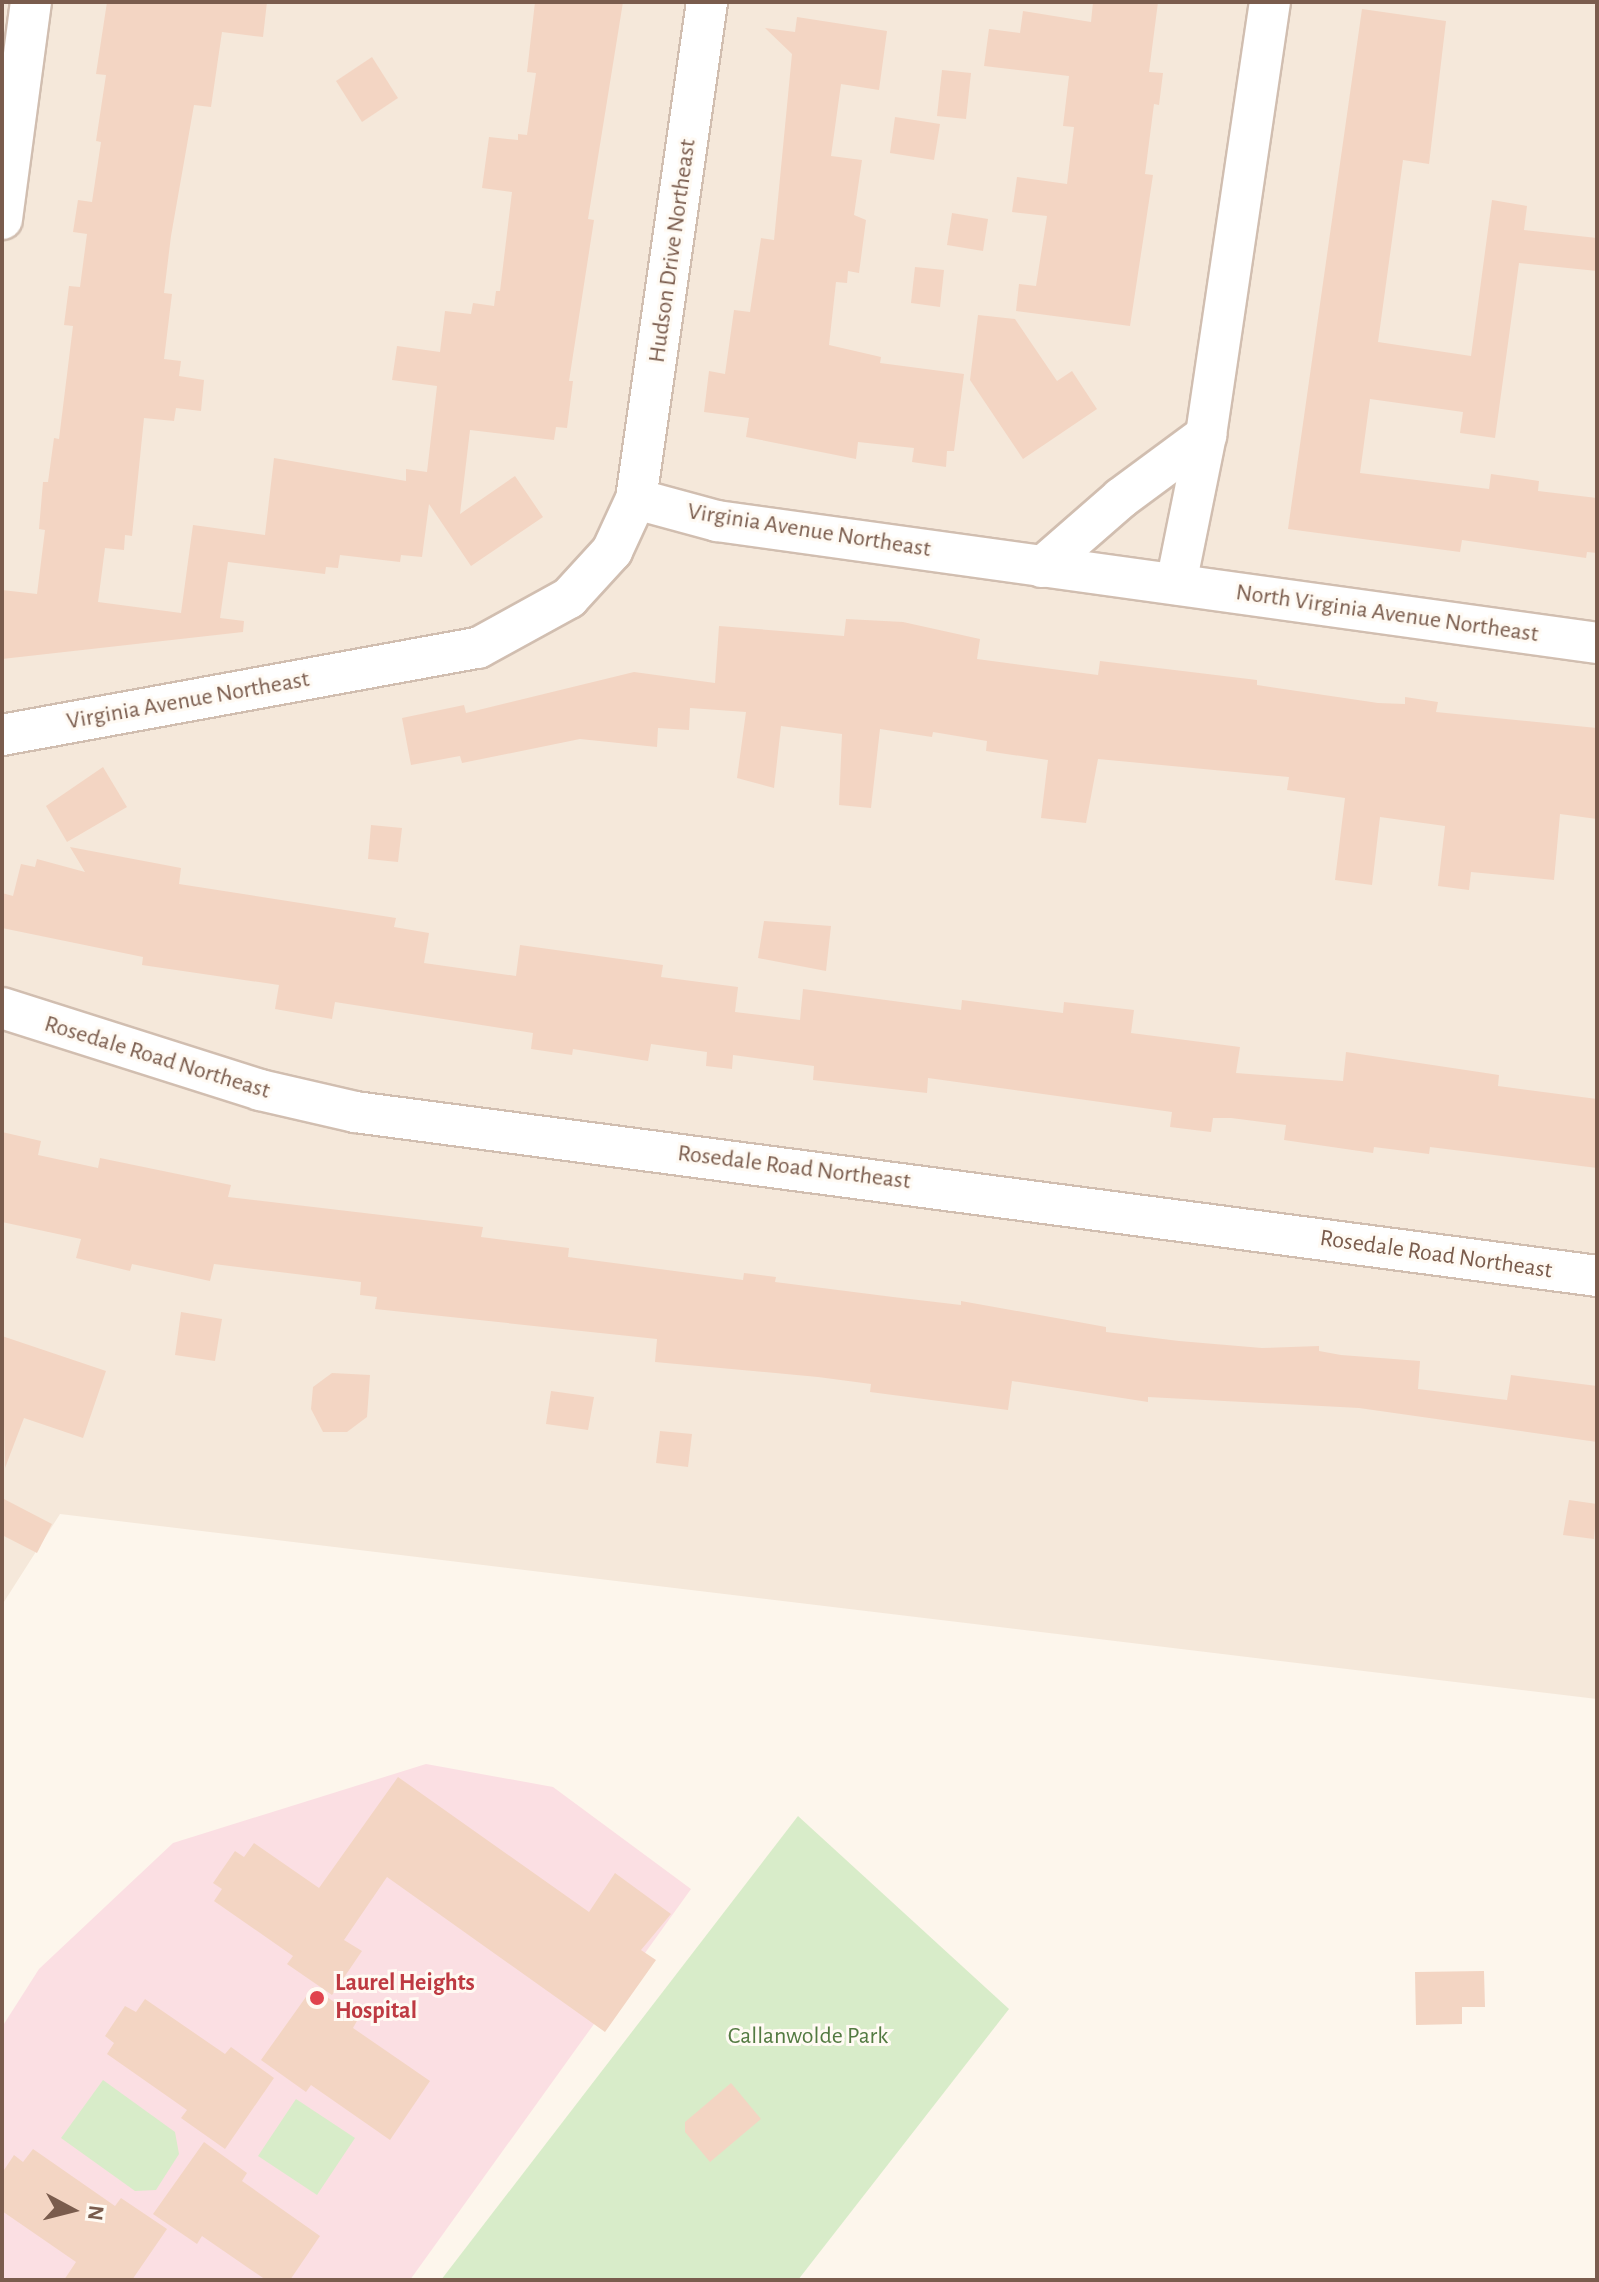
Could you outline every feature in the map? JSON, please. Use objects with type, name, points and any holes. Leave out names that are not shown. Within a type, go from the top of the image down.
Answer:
[{"type":"street","points":[[2,219],[8,126],[31,2]]},
{"type":"street","name":"Hudson Drive Northeast","points":[[636,499],[707,2]]},
{"type":"street","points":[[1176,584],[1206,435],[1270,2]]},
{"type":"street","points":[[1042,567],[1121,498],[1206,435]]},
{"type":"street","name":"Virginia Avenue Northeast","points":[[2,735],[478,648],[569,598],[612,551],[636,499],[717,521],[1042,567]]},
{"type":"street","name":"North Virginia Avenue Northeast","points":[[1042,567],[1597,643]]},
{"type":"street","name":"Rosedale Road Northeast","points":[[2,1008],[214,1077],[355,1112],[1597,1276]]},
{"type":"shaded area","points":[[2,2],[1597,2],[1597,1699],[60,1514],[2,1605]]},
{"type":"shaded area","name":"Laurel Heights Hospital","points":[[426,1764],[553,1787],[691,1889],[410,2280],[2,2280],[2,2027],[39,1969],[173,1843]]},
{"type":"green space","name":"Callanwolde Park","points":[[798,1816],[1009,2009],[798,2280],[441,2280]]},
{"type":"green space","points":[[103,2080],[175,2132],[179,2154],[156,2190],[135,2191],[61,2138]]},
{"type":"green space","points":[[296,2099],[355,2138],[317,2195],[258,2156]]},
{"type":"building","points":[[107,2],[267,2],[263,37],[222,32],[211,107],[194,105],[171,236],[164,293],[172,294],[164,359],[181,361],[179,376],[204,380],[201,411],[176,408],[174,421],[144,418],[132,536],[125,535],[124,550],[105,548],[98,602],[181,613],[193,525],[265,535],[274,458],[406,481],[406,469],[427,472],[437,386],[392,380],[397,346],[440,352],[445,311],[471,314],[473,303],[494,306],[496,291],[500,291],[512,192],[482,188],[489,137],[518,140],[518,134],[527,135],[536,73],[527,72],[535,2],[623,2],[588,219],[594,220],[569,381],[573,381],[567,428],[556,427],[554,440],[470,430],[460,514],[515,476],[543,517],[471,566],[429,504],[422,557],[401,555],[400,562],[340,555],[338,568],[326,567],[325,574],[228,562],[220,618],[244,621],[243,632],[2,659],[2,590],[37,594],[45,530],[39,529],[43,482],[48,482],[54,438],[59,439],[73,326],[64,325],[69,286],[80,287],[87,234],[73,232],[78,200],[92,202],[101,142],[96,141],[106,75],[96,74]]},
{"type":"building","points":[[1093,2],[1158,2],[1149,72],[1163,73],[1159,105],[1154,104],[1145,174],[1153,175],[1130,326],[1016,311],[1019,284],[1036,286],[1047,216],[1012,212],[1017,177],[1067,184],[1074,127],[1063,126],[1069,76],[984,66],[989,29],[1020,33],[1023,11],[1091,22]]},
{"type":"building","points":[[1362,9],[1446,21],[1429,164],[1403,160],[1378,342],[1471,356],[1492,200],[1527,206],[1524,230],[1597,238],[1597,271],[1519,263],[1495,438],[1460,433],[1463,412],[1370,399],[1360,473],[1489,489],[1491,474],[1539,481],[1538,491],[1597,498],[1597,553],[1587,552],[1586,558],[1462,540],[1460,552],[1288,529]]},
{"type":"building","points":[[797,17],[887,31],[879,90],[841,84],[831,156],[862,160],[854,215],[866,220],[859,273],[848,271],[847,283],[836,282],[829,345],[881,357],[880,363],[964,374],[954,451],[947,451],[946,467],[912,462],[914,448],[858,442],[856,459],[746,437],[749,418],[704,412],[709,371],[725,374],[734,310],[750,312],[761,238],[774,240],[792,54],[765,28],[795,32]]},
{"type":"building","points":[[372,57],[398,98],[362,122],[336,81]]},
{"type":"building","points":[[942,70],[971,73],[966,119],[937,116]]},
{"type":"building","points":[[895,117],[940,124],[934,160],[890,153]]},
{"type":"building","points":[[952,213],[988,219],[983,251],[947,245]]},
{"type":"building","points":[[915,267],[944,270],[940,307],[911,303]]},
{"type":"building","points":[[978,315],[1015,319],[1057,381],[1072,371],[1097,409],[1023,459],[970,380]]},
{"type":"building","points":[[846,619],[903,622],[980,639],[977,659],[1098,675],[1100,661],[1257,680],[1257,685],[1378,703],[1405,704],[1405,697],[1438,702],[1436,712],[1597,728],[1597,819],[1560,814],[1554,880],[1471,872],[1469,890],[1438,886],[1445,826],[1380,817],[1372,885],[1335,880],[1345,798],[1287,790],[1289,777],[1098,759],[1086,823],[1041,818],[1048,760],[986,751],[987,741],[933,732],[932,737],[880,729],[871,808],[839,805],[842,734],[781,726],[774,788],[737,778],[746,712],[690,708],[689,730],[658,728],[657,747],[580,739],[462,763],[460,756],[411,765],[402,718],[464,705],[466,713],[634,672],[715,683],[719,626],[844,636]]},
{"type":"building","points":[[103,767],[127,807],[67,842],[46,806]]},
{"type":"building","points":[[371,825],[402,828],[398,862],[368,859]]},
{"type":"building","points":[[70,847],[181,868],[179,884],[396,918],[394,927],[429,933],[424,963],[516,976],[520,945],[663,965],[661,977],[738,987],[735,1012],[800,1020],[803,989],[961,1010],[962,1000],[1063,1013],[1064,1002],[1134,1010],[1131,1033],[1240,1047],[1236,1073],[1343,1081],[1346,1052],[1499,1075],[1498,1086],[1597,1099],[1597,1168],[1430,1147],[1429,1154],[1374,1147],[1373,1153],[1284,1140],[1286,1125],[1231,1118],[1213,1118],[1211,1132],[1170,1127],[1172,1112],[928,1078],[927,1093],[813,1080],[814,1066],[733,1055],[732,1069],[706,1066],[707,1052],[651,1044],[648,1061],[573,1049],[572,1055],[531,1049],[533,1033],[335,1002],[332,1019],[275,1009],[279,985],[142,965],[143,957],[2,928],[2,893],[13,896],[21,864],[35,867],[37,859],[85,872]]},
{"type":"building","points":[[764,921],[831,926],[826,971],[758,958]]},
{"type":"building","points":[[2,1132],[41,1141],[38,1155],[98,1168],[100,1158],[231,1185],[228,1197],[483,1227],[481,1237],[569,1248],[568,1257],[743,1280],[744,1273],[776,1277],[775,1282],[961,1305],[961,1301],[1106,1327],[1106,1332],[1179,1341],[1262,1348],[1319,1346],[1319,1351],[1341,1355],[1420,1361],[1418,1389],[1507,1400],[1511,1375],[1597,1386],[1597,1442],[1359,1408],[1148,1397],[1148,1402],[1012,1381],[1008,1410],[870,1392],[871,1384],[655,1362],[657,1339],[375,1309],[377,1297],[360,1295],[361,1282],[214,1264],[210,1281],[132,1264],[130,1271],[76,1258],[81,1239],[2,1222]]},
{"type":"building","points":[[181,1312],[222,1319],[215,1361],[175,1355]]},
{"type":"building","points":[[2,1336],[106,1371],[83,1438],[24,1418],[5,1468]]},
{"type":"building","points":[[332,1373],[370,1375],[367,1417],[347,1432],[323,1432],[311,1409],[313,1387]]},
{"type":"building","points":[[551,1391],[594,1397],[588,1430],[546,1424]]},
{"type":"building","points":[[660,1431],[692,1434],[688,1467],[656,1463]]},
{"type":"building","points":[[2,1498],[52,1524],[37,1553],[2,1535]]},
{"type":"building","points":[[1569,1500],[1597,1504],[1594,1539],[1563,1535]]},
{"type":"building","points":[[398,1777],[589,1912],[615,1873],[671,1914],[641,1950],[656,1960],[605,2032],[387,1877],[344,1940],[362,1951],[332,1995],[287,1964],[293,1956],[214,1901],[222,1889],[213,1883],[235,1851],[244,1857],[254,1843],[319,1888]]},
{"type":"building","points":[[1484,1971],[1485,2007],[1462,2007],[1462,2024],[1416,2025],[1415,1972]]},
{"type":"building","points":[[313,1987],[358,2019],[353,2028],[430,2081],[390,2140],[311,2085],[306,2092],[261,2060]]},
{"type":"building","points":[[145,1999],[225,2054],[231,2047],[274,2078],[225,2149],[181,2118],[187,2110],[107,2054],[114,2043],[105,2036],[125,2006],[136,2012]]},
{"type":"building","points":[[731,2083],[761,2119],[710,2162],[685,2132],[685,2122]]},
{"type":"building","points":[[204,2142],[247,2173],[242,2181],[320,2236],[290,2280],[266,2280],[202,2236],[197,2244],[153,2214]]},
{"type":"building","points":[[33,2149],[115,2206],[121,2198],[167,2229],[132,2280],[64,2280],[76,2262],[2,2211],[2,2173],[14,2155],[23,2162]]},
{"type":"place","name":"Laurel Heights Hospital","points":[[317,1998]]}]
